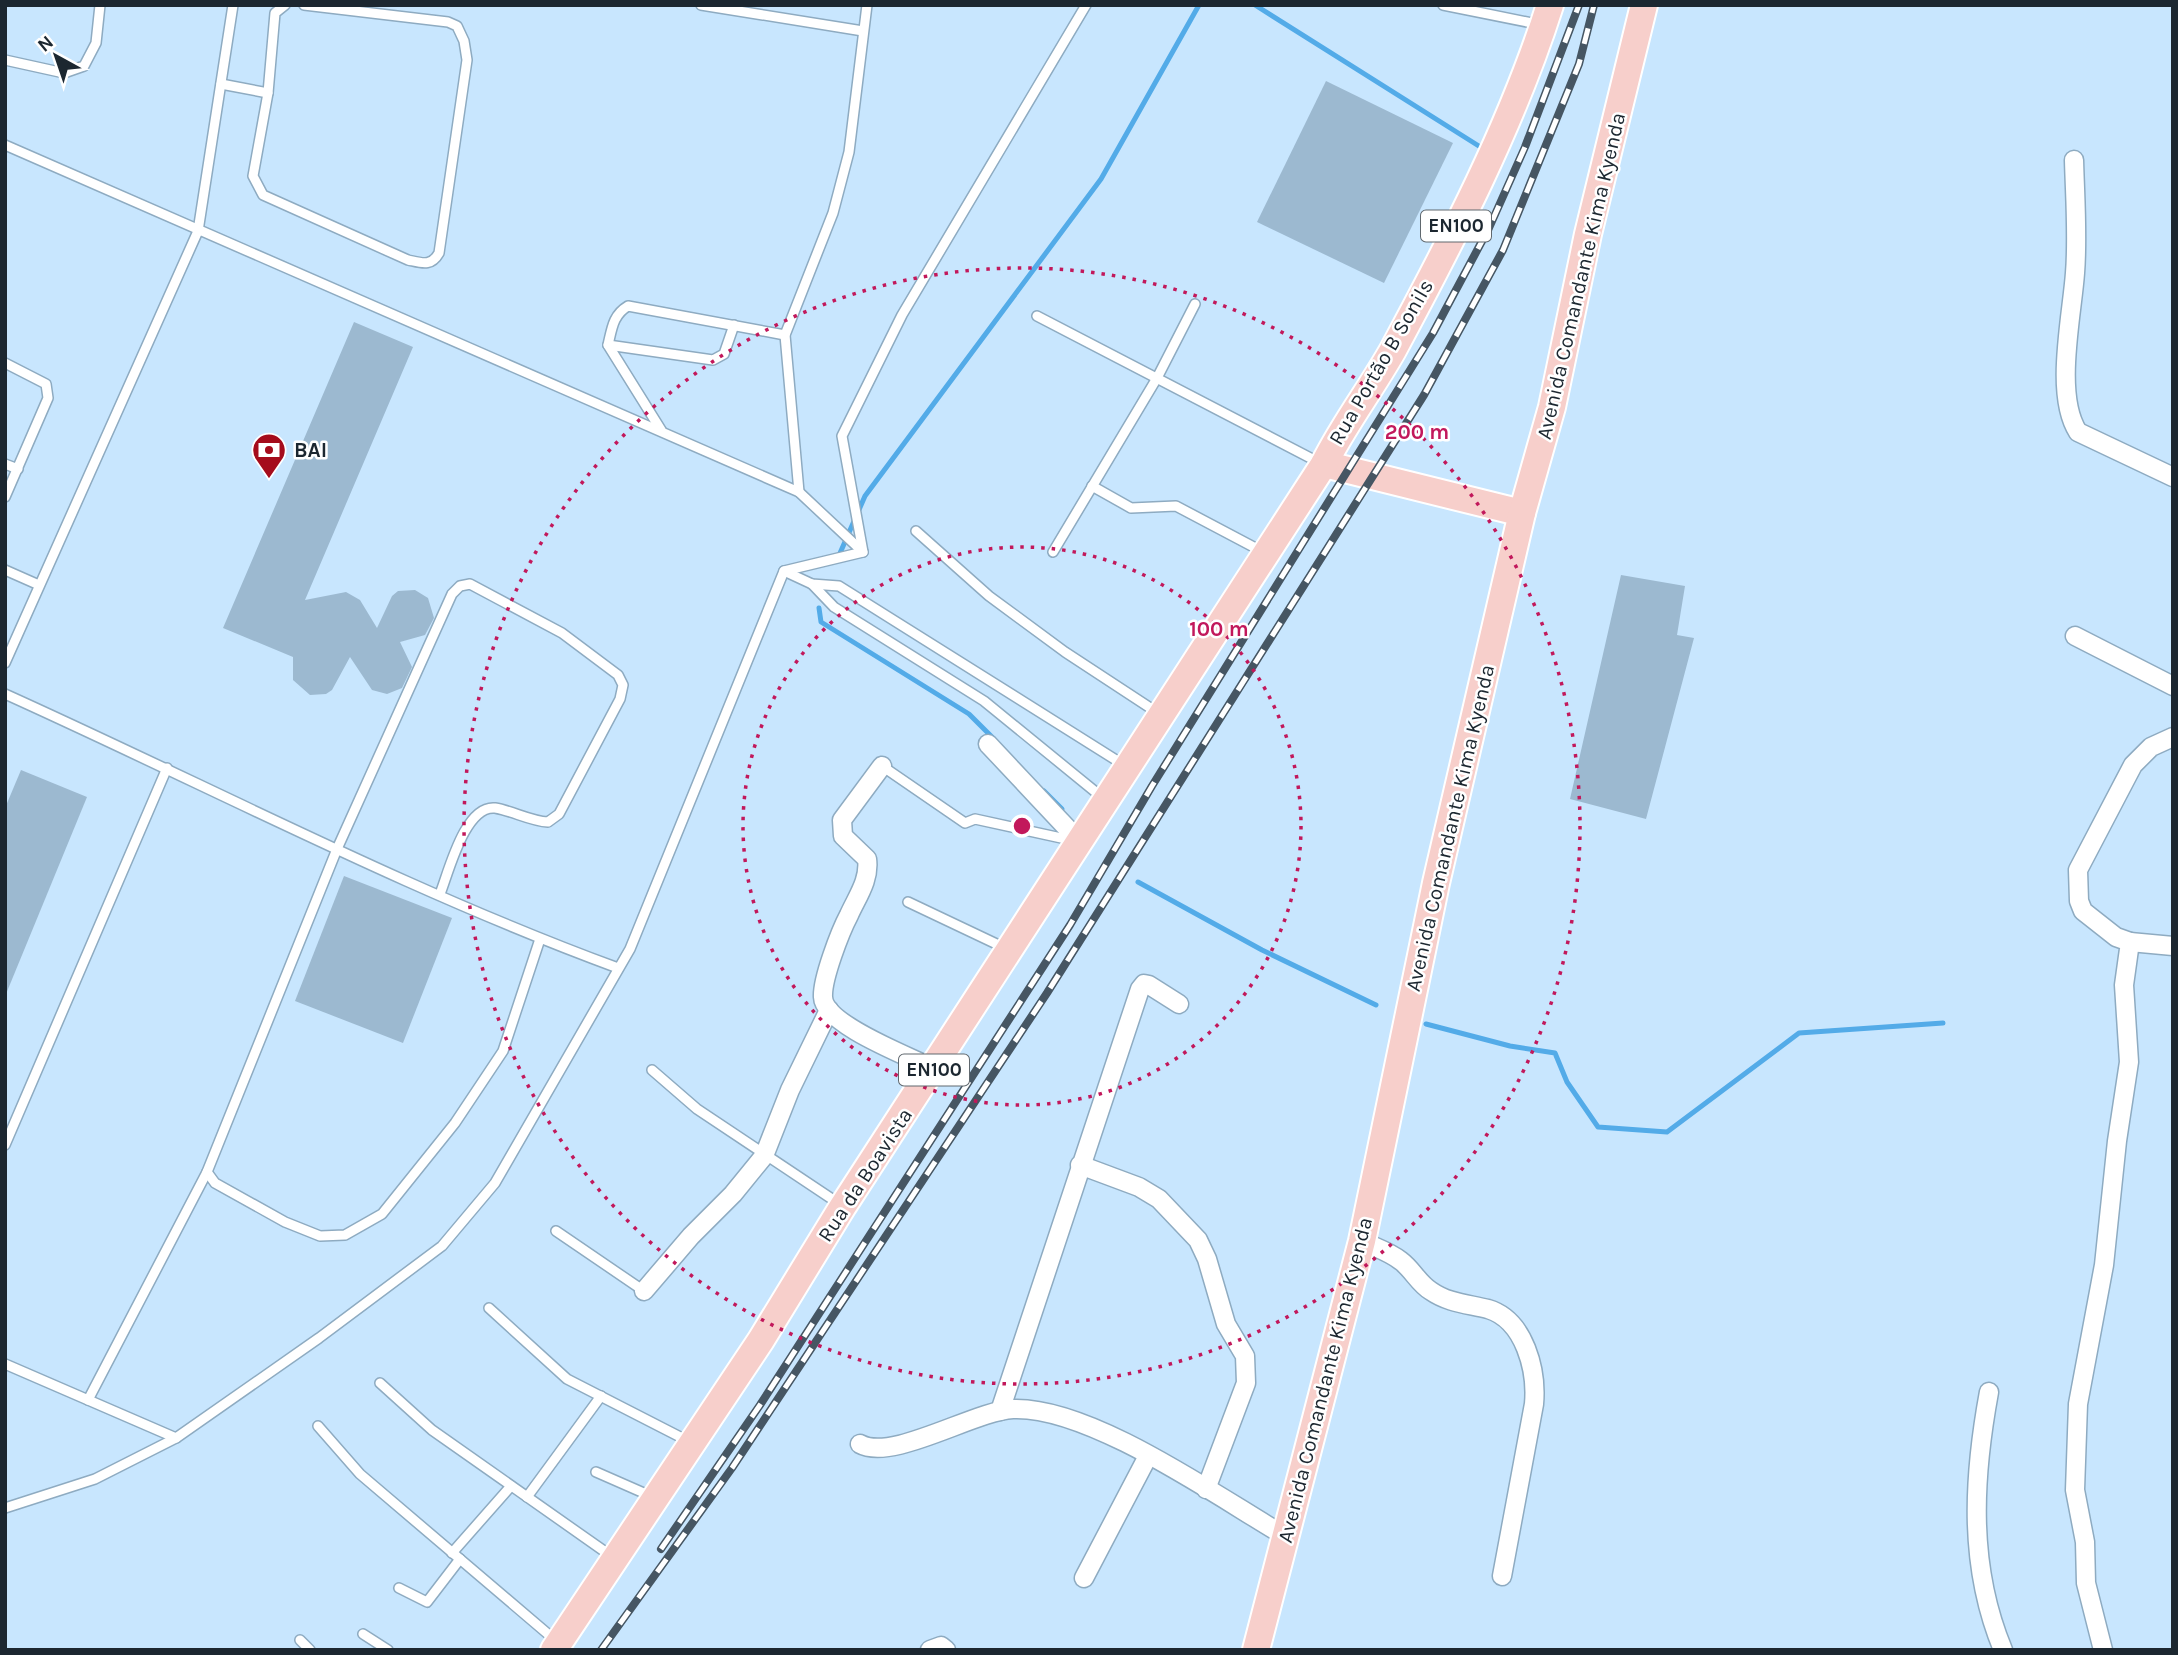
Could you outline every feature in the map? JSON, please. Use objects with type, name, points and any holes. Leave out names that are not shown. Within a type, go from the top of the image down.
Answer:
[{"type":"main road","name":"Avenida Comandante Kima Kyenda","points":[[1256,1650],[1362,1241],[1436,883],[1522,513],[1552,407],[1588,234],[1644,5]]},
{"type":"main road","name":"Rua Portão B Sonils","points":[[1309,487],[1391,352],[1451,237],[1491,155],[1547,15]]},
{"type":"main road","points":[[1324,464],[1522,513]]},
{"type":"main road","name":"Rua da Boavista","points":[[556,1646],[693,1443],[843,1206],[1081,843],[1309,487]]},
{"type":"street","points":[[2074,160],[2075,274],[2067,328],[2070,418],[2078,432],[2173,477]]},
{"type":"street","points":[[2075,636],[2173,686]]},
{"type":"street","points":[[2173,737],[2151,747],[2133,765],[2078,870],[2079,901],[2083,911],[2116,937],[2130,942],[2173,946]]},
{"type":"street","points":[[988,744],[1081,843]]},
{"type":"street","points":[[882,765],[842,820],[844,836],[867,859],[868,876],[839,934],[823,998],[829,1010],[844,1024],[934,1069]]},
{"type":"street","points":[[2103,1650],[2087,1583],[2085,1542],[2075,1490],[2078,1404],[2104,1265],[2117,1141],[2129,1062],[2124,985],[2130,942]]},
{"type":"street","points":[[1000,1411],[1080,1165],[1142,987],[1149,985],[1178,1004]]},
{"type":"street","points":[[644,1291],[764,1156],[790,1090],[829,1010]]},
{"type":"street","points":[[1080,1165],[1139,1186],[1159,1199],[1198,1240],[1207,1259],[1226,1324],[1245,1356],[1246,1384],[1206,1489]]},
{"type":"street","points":[[1362,1241],[1400,1260],[1430,1291],[1451,1301],[1491,1310],[1515,1329],[1530,1357],[1536,1381],[1534,1404],[1502,1576]]},
{"type":"street","points":[[1989,1392],[1979,1447],[1976,1520],[1989,1616],[2003,1650]]},
{"type":"street","points":[[860,1444],[881,1449],[1000,1411],[1035,1411],[1087,1426],[1148,1456],[1285,1536]]},
{"type":"street","points":[[1084,1578],[1148,1456]]},
{"type":"street","points":[[930,1650],[941,1646],[946,1650]]},
{"type":"lane","points":[[5,60],[64,73],[84,66],[96,43],[100,5]]},
{"type":"lane","points":[[5,663],[198,231],[233,5]]},
{"type":"lane","points":[[285,5],[275,13],[268,93],[253,176],[263,195],[408,260],[426,264],[435,260],[439,253],[467,60],[464,41],[457,26],[448,22],[304,5]]},
{"type":"lane","points":[[701,5],[863,31]]},
{"type":"lane","points":[[799,492],[785,335],[833,213],[849,152],[867,5]]},
{"type":"lane","points":[[863,552],[842,436],[902,316],[1086,5]]},
{"type":"lane","points":[[1443,5],[1547,15]]},
{"type":"lane","points":[[221,83],[268,93]]},
{"type":"lane","points":[[5,145],[799,492],[863,552]]},
{"type":"lane","points":[[1053,552],[1157,378],[1195,304]]},
{"type":"lane","points":[[661,430],[608,345],[614,318],[628,306],[785,335]]},
{"type":"lane","points":[[1037,316],[1324,464]]},
{"type":"lane","points":[[608,345],[713,360],[724,354],[734,325]]},
{"type":"lane","points":[[5,363],[46,384],[48,391],[48,398],[5,496]]},
{"type":"lane","points":[[5,464],[18,469]]},
{"type":"lane","points":[[1092,486],[1131,508],[1175,506],[1267,554]]},
{"type":"lane","points":[[916,531],[989,596],[1065,652],[1162,716]]},
{"type":"lane","points":[[784,571],[863,552]]},
{"type":"lane","points":[[5,570],[39,585]]},
{"type":"lane","points":[[784,571],[812,584],[839,586],[1129,768]]},
{"type":"lane","points":[[5,1508],[95,1479],[176,1438],[319,1338],[442,1246],[495,1183],[630,949],[784,571]]},
{"type":"lane","points":[[88,1400],[207,1172],[337,849],[452,594],[460,586],[470,584],[562,633],[618,676],[623,685],[620,699],[559,814],[548,822],[495,808],[482,809],[474,815],[463,835],[440,894]]},
{"type":"lane","points":[[812,584],[834,607],[984,701],[1107,802]]},
{"type":"lane","points":[[5,694],[337,849],[540,940],[618,968]]},
{"type":"lane","points":[[882,765],[965,822],[975,819],[1081,843]]},
{"type":"lane","points":[[5,1145],[167,768]]},
{"type":"lane","points":[[908,902],[1010,950]]},
{"type":"lane","points":[[207,1172],[215,1183],[285,1222],[320,1236],[345,1235],[382,1214],[455,1123],[503,1051],[540,940]]},
{"type":"lane","points":[[652,1070],[696,1109],[843,1206]]},
{"type":"lane","points":[[556,1231],[644,1291]]},
{"type":"lane","points":[[489,1308],[567,1379],[693,1443]]},
{"type":"lane","points":[[5,1364],[176,1438]]},
{"type":"lane","points":[[380,1384],[432,1430],[615,1559]]},
{"type":"lane","points":[[527,1497],[601,1396]]},
{"type":"lane","points":[[318,1426],[360,1474],[556,1646]]},
{"type":"lane","points":[[596,1472],[654,1498]]},
{"type":"lane","points":[[398,1588],[427,1602],[456,1556],[511,1486]]},
{"type":"lane","points":[[363,1634],[388,1650]]},
{"type":"lane","points":[[300,1640],[310,1650]]},
{"type":"building","points":[[1326,81],[1453,143],[1384,283],[1257,222]]},
{"type":"building","points":[[354,322],[413,347],[305,600],[346,592],[360,600],[377,628],[392,596],[398,591],[415,590],[428,598],[434,618],[425,635],[400,642],[412,667],[402,688],[387,694],[372,690],[350,657],[332,690],[326,694],[310,695],[293,680],[293,657],[223,628]]},
{"type":"building","points":[[1621,575],[1685,586],[1677,635],[1694,638],[1646,819],[1570,799]]},
{"type":"building","points":[[21,770],[87,797],[6,994],[5,808]]},
{"type":"building","points":[[344,876],[452,918],[403,1043],[295,1001]]},
{"type":"waterway","points":[[837,560],[865,496],[1101,179],[1199,5]]},
{"type":"waterway","points":[[1255,5],[1482,148]]},
{"type":"waterway","points":[[819,608],[821,622],[969,714],[994,739]]},
{"type":"waterway","points":[[1044,791],[1062,809]]},
{"type":"waterway","points":[[1138,882],[1262,950],[1376,1005]]},
{"type":"waterway","points":[[1426,1024],[1510,1046],[1555,1053],[1567,1082],[1598,1127],[1667,1132],[1799,1033],[1943,1023]]},
{"type":"railway","points":[[661,1549],[760,1405],[1070,925],[1152,786],[1433,333],[1489,228],[1525,147],[1579,5]]},
{"type":"railway","points":[[601,1650],[732,1468],[1047,993],[1424,395],[1503,250],[1579,64],[1594,5]]},
{"type":"place","name":"BAI","points":[[269,480]]}]
